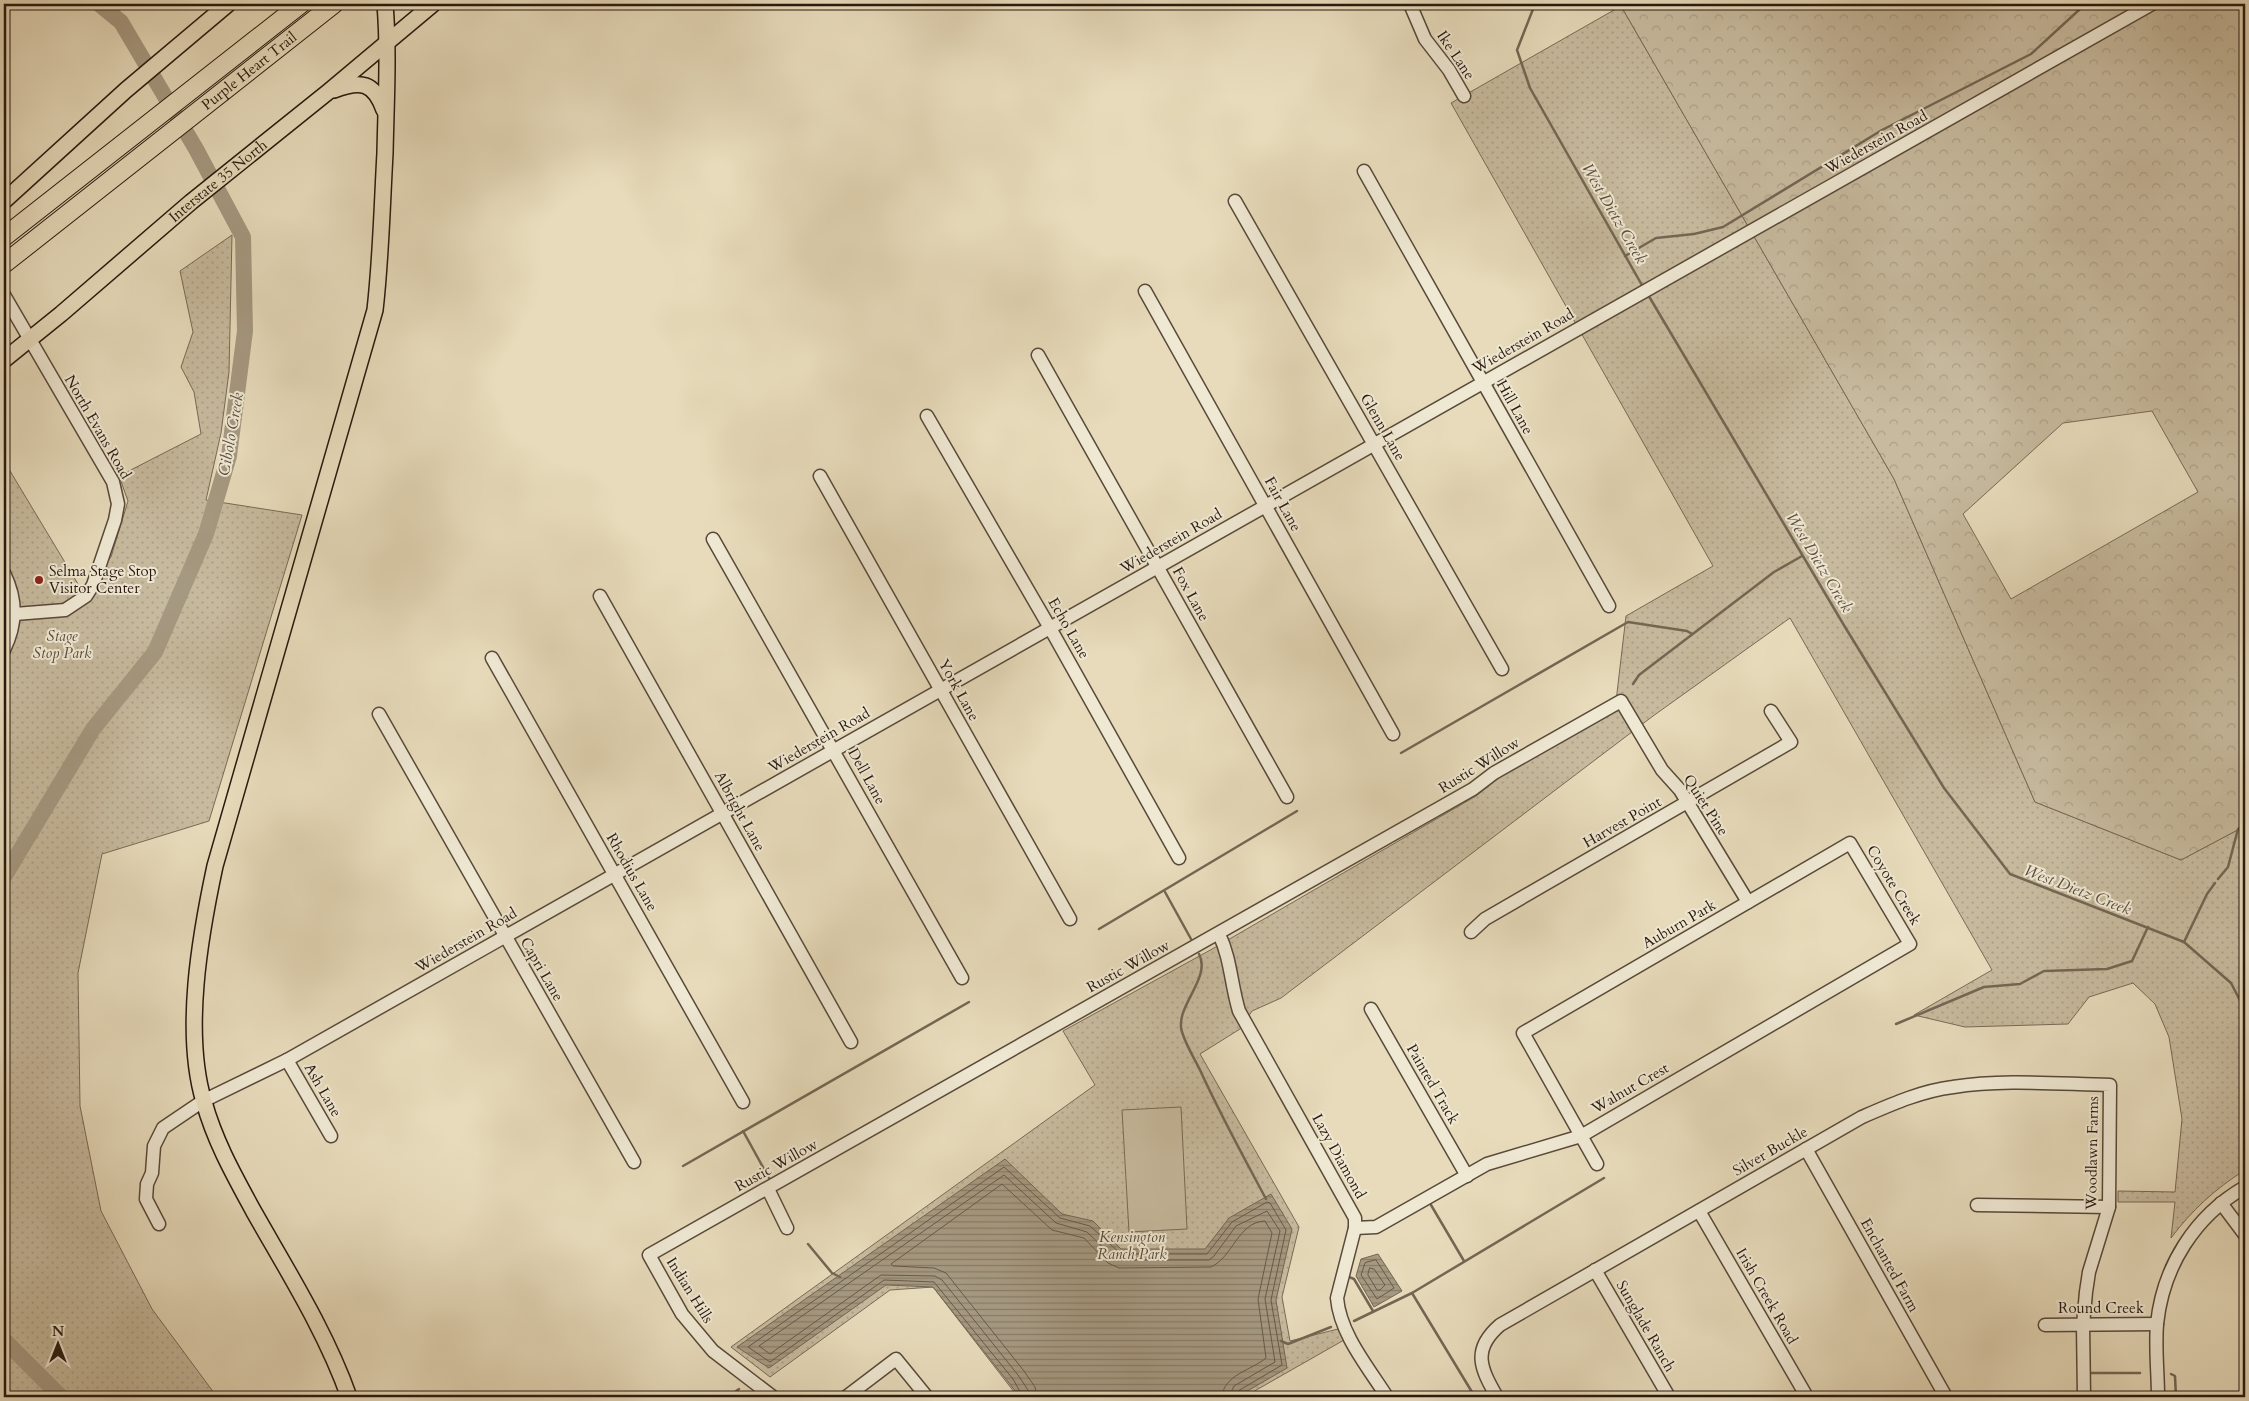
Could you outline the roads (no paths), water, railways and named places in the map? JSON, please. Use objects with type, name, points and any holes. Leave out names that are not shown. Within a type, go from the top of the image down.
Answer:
[{"type":"highway","name":"Purple Heart Trail","points":[[4,237],[301,4]]},
{"type":"highway","name":"Purple Heart Trail","points":[[4,264],[334,4]]},
{"type":"main road","points":[[349,1397],[317,1323],[220,1148],[203,1101],[195,1018],[198,959],[205,911],[215,866],[375,310],[380,268],[386,116],[388,41],[385,4]]},
{"type":"main road","name":"Interstate 35 North","points":[[4,360],[433,4]]},
{"type":"main road","points":[[4,201],[64,146],[225,7]]},
{"type":"main road","points":[[328,92],[347,85],[359,84],[370,88],[379,95],[386,116]]},
{"type":"street","name":"Ike Lane","points":[[1410,4],[1425,39],[1449,70],[1464,96]]},
{"type":"street","name":"Wiederstein Road","points":[[158,1224],[146,1199],[147,1184],[152,1173],[154,1146],[163,1128],[203,1101],[287,1060],[2152,4]]},
{"type":"street","name":"Hill Lane","points":[[1364,172],[1609,606]]},
{"type":"street","name":"Glenn Lane","points":[[1235,201],[1502,669]]},
{"type":"street","name":"Fair Lane","points":[[1145,291],[1393,734]]},
{"type":"street","name":"North Evans Road","points":[[4,294],[113,482],[118,504],[93,585],[86,596],[65,610],[15,614]]},
{"type":"street","name":"Fox Lane","points":[[1038,354],[1287,797]]},
{"type":"street","name":"Echo Lane","points":[[927,416],[1050,628],[1179,858]]},
{"type":"street","name":"York Lane","points":[[820,476],[1070,919]]},
{"type":"street","name":"Dell Lane","points":[[713,539],[962,978]]},
{"type":"street","points":[[4,573],[13,596],[15,614],[12,634],[4,650]]},
{"type":"street","name":"Albright Lane","points":[[600,596],[852,1042]]},
{"type":"street","name":"Rhodius Lane","points":[[492,658],[744,1102]]},
{"type":"street","name":"Quiet Pine","points":[[1621,701],[1662,770],[1680,790],[1748,902]]},
{"type":"street","name":"Rustic Willow","points":[[649,1255],[1219,934],[1473,789],[1494,773],[1621,701]]},
{"type":"street","name":"Harvest Point","points":[[1471,932],[1485,919],[1792,742],[1771,711]]},
{"type":"street","name":"Capri Lane","points":[[379,714],[634,1162]]},
{"type":"street","name":"Auburn Park","points":[[1581,1136],[1523,1033],[1850,843]]},
{"type":"street","name":"Coyote Creek","points":[[1850,843],[1910,944]]},
{"type":"street","name":"Lazy Diamond","points":[[1219,934],[1228,952],[1233,990],[1239,1011],[1348,1204],[1355,1218],[1355,1228]]},
{"type":"street","name":"Walnut Crest","points":[[1355,1228],[1376,1227],[1487,1164],[1581,1136],[1910,944]]},
{"type":"street","name":"Painted Track","points":[[1372,1008],[1466,1176]]},
{"type":"street","name":"Ash Lane","points":[[287,1060],[331,1136]]},
{"type":"street","name":"Silver Buckle","points":[[1497,1397],[1484,1373],[1482,1347],[1488,1335],[1500,1325],[1862,1117],[1906,1098],[1952,1087],[2007,1082],[2110,1085]]},
{"type":"street","name":"Woodlawn Farms","points":[[2084,1397],[2083,1325],[2089,1272],[2109,1207],[2110,1085]]},
{"type":"street","points":[[1581,1136],[1597,1164]]},
{"type":"street","name":"Enchanted Farm","points":[[1806,1149],[1946,1397]]},
{"type":"street","points":[[2158,1397],[2157,1324],[2164,1286],[2174,1260],[2206,1216],[2245,1187]]},
{"type":"street","points":[[768,1189],[787,1228]]},
{"type":"street","points":[[2221,1203],[2245,1235]]},
{"type":"street","points":[[1977,1205],[2109,1207]]},
{"type":"street","name":"Irish Creek Road","points":[[1699,1211],[1807,1397]]},
{"type":"street","points":[[1355,1228],[1337,1298],[1339,1317],[1386,1397]]},
{"type":"street","name":"Indian Hills","points":[[649,1255],[682,1314],[713,1352],[774,1397]]},
{"type":"street","name":"Sunglade Ranch","points":[[1595,1270],[1669,1397]]},
{"type":"street","name":"Round Creek","points":[[2045,1325],[2157,1324]]},
{"type":"street","points":[[846,1397],[896,1359],[927,1397]]},
{"type":"water","points":[[1005,1159],[1062,1214],[1093,1221],[1121,1249],[1205,1249],[1229,1218],[1271,1194],[1292,1229],[1276,1300],[1287,1368],[1237,1397],[1020,1397],[933,1287],[886,1285],[769,1368],[737,1347]]},
{"type":"water","points":[[1378,1254],[1402,1291],[1374,1307],[1356,1276],[1361,1259]]},
{"type":"waterway","name":"Cibolo Creek","points":[[4,877],[93,729],[155,652],[206,534],[229,456],[245,331],[243,237],[196,149],[121,22],[99,4]]},
{"type":"waterway","name":"West Dietz Creek","points":[[1535,4],[1517,50],[1530,88],[1643,287]]},
{"type":"waterway","points":[[1625,256],[1656,238],[1694,234],[1723,227],[1882,130],[2031,54],[2080,9],[2090,4]]},
{"type":"waterway","name":"West Dietz Creek","points":[[1647,293],[1845,627],[1944,788],[2010,874],[2184,942],[2231,983],[2245,1010]]},
{"type":"waterway","points":[[1633,684],[1639,675],[1774,572],[1802,556]]},
{"type":"waterway","points":[[1401,753],[1628,622],[1687,631],[1692,634]]},
{"type":"waterway","points":[[1099,929],[1297,811]]},
{"type":"waterway","points":[[2218,879],[2228,867],[2238,829],[2245,824]]},
{"type":"waterway","points":[[4,849],[14,857]]},
{"type":"waterway","points":[[2184,942],[2207,894],[2215,883]]},
{"type":"waterway","points":[[1165,892],[1191,939]]},
{"type":"waterway","points":[[1896,1024],[1984,987],[2020,984],[2044,971],[2107,969],[2132,961],[2148,927]]},
{"type":"waterway","points":[[1199,954],[1202,963],[1201,973],[1183,1013],[1181,1022],[1182,1032],[1224,1119],[1266,1199]]},
{"type":"waterway","points":[[683,1166],[969,1002]]},
{"type":"waterway","points":[[743,1131],[769,1178]]},
{"type":"waterway","points":[[1412,1293],[1604,1178]]},
{"type":"waterway","points":[[1431,1205],[1464,1261]]},
{"type":"waterway","points":[[808,1244],[832,1273],[840,1277]]},
{"type":"waterway","points":[[1349,1277],[1354,1279],[1373,1311]]},
{"type":"waterway","points":[[1354,1321],[1412,1293],[1475,1397]]},
{"type":"waterway","points":[[1281,1341],[1288,1344],[1331,1327]]},
{"type":"waterway","name":"Cibolo Creek","points":[[4,1340],[61,1397]]},
{"type":"waterway","points":[[2089,1373],[2140,1373]]},
{"type":"waterway","points":[[2171,1374],[2175,1376],[2176,1397]]},
{"type":"waterway","points":[[728,1397],[739,1389]]},
{"type":"place","name":"Selma Stage Stop Visitor Center","points":[[39,580]]},
{"type":"park label","name":"Stage Stop Park","points":[[62,644]]},
{"type":"park label","name":"Kensington Ranch Park","points":[[1132,1246]]}]
